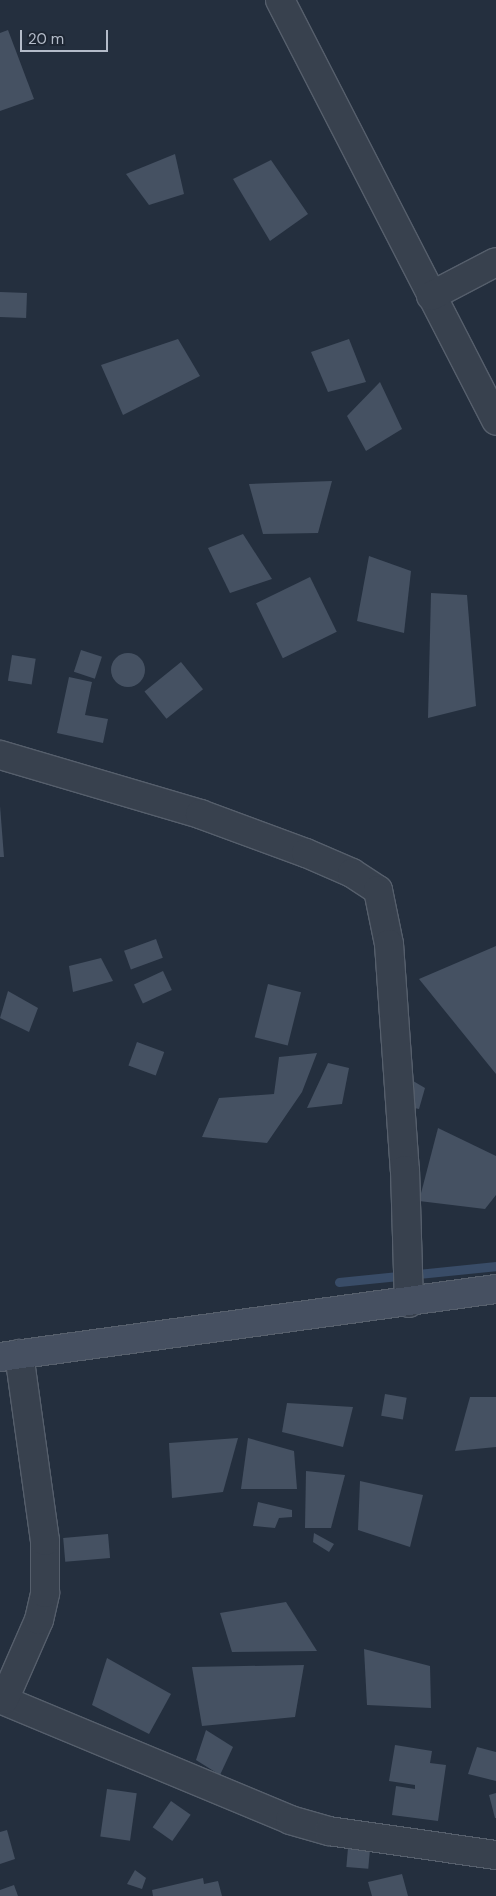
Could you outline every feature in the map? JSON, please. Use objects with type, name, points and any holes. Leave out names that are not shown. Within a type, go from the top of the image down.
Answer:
[{"type":"street","points":[[280,0],[496,421]]},
{"type":"street","points":[[431,296],[496,262]]},
{"type":"street","points":[[0,756],[200,814],[306,853],[352,873],[378,890],[389,944],[405,1170],[408,1303]]},
{"type":"street","points":[[496,1290],[9,1356],[45,1541],[46,1593],[39,1620],[2,1699],[290,1820],[329,1832],[496,1855]]},
{"type":"building","points":[[8,30],[34,99],[0,111],[0,33]]},
{"type":"building","points":[[175,154],[184,194],[149,205],[126,174]]},
{"type":"building","points":[[271,160],[308,214],[270,241],[233,179]]},
{"type":"building","points":[[0,292],[27,293],[26,318],[0,317]]},
{"type":"building","points":[[178,339],[200,376],[123,415],[101,365]]},
{"type":"building","points":[[349,339],[366,382],[328,392],[311,352]]},
{"type":"building","points":[[380,382],[402,429],[366,451],[347,416]]},
{"type":"building","points":[[332,481],[318,533],[263,534],[249,484]]},
{"type":"building","points":[[243,534],[272,579],[230,593],[208,548]]},
{"type":"building","points":[[369,556],[411,571],[404,633],[357,621]]},
{"type":"building","points":[[310,577],[337,632],[283,658],[256,603]]},
{"type":"building","points":[[431,593],[467,595],[476,706],[428,718]]},
{"type":"building","points":[[81,650],[102,657],[95,679],[74,672]]},
{"type":"building","points":[[128,653],[135,654],[140,658],[144,663],[144,677],[140,682],[135,686],[128,687],[121,686],[116,682],[112,677],[111,670],[112,663],[116,658],[121,654]]},
{"type":"building","points":[[12,655],[36,659],[32,684],[8,681]]},
{"type":"building","points":[[181,662],[203,689],[167,719],[144,692]]},
{"type":"building","points":[[69,677],[92,682],[85,715],[108,719],[103,743],[57,733]]},
{"type":"building","points":[[0,806],[4,857],[0,857]]},
{"type":"building","points":[[156,939],[163,958],[131,969],[124,951]]},
{"type":"building","points":[[496,946],[496,1074],[419,979]]},
{"type":"building","points":[[101,958],[113,981],[73,992],[69,966]]},
{"type":"building","points":[[163,971],[172,990],[143,1004],[134,985]]},
{"type":"building","points":[[268,984],[301,992],[288,1046],[255,1037]]},
{"type":"building","points":[[8,991],[38,1008],[29,1032],[0,1018]]},
{"type":"building","points":[[137,1042],[164,1052],[156,1075],[128,1065]]},
{"type":"building","points":[[317,1053],[302,1092],[267,1143],[202,1137],[219,1098],[274,1094],[279,1057]]},
{"type":"building","points":[[328,1063],[349,1068],[342,1104],[307,1108]]},
{"type":"building","points":[[408,1078],[425,1088],[419,1109],[410,1107]]},
{"type":"building","points":[[438,1128],[496,1156],[496,1195],[485,1209],[419,1201]]},
{"type":"building","points":[[385,1394],[407,1398],[403,1419],[381,1416]]},
{"type":"building","points":[[470,1397],[496,1397],[496,1447],[455,1451]]},
{"type":"building","points":[[287,1403],[353,1407],[343,1447],[282,1432]]},
{"type":"building","points":[[238,1438],[223,1492],[172,1498],[169,1443]]},
{"type":"building","points":[[248,1438],[294,1451],[297,1489],[241,1489]]},
{"type":"building","points":[[306,1471],[345,1475],[331,1528],[305,1528]]},
{"type":"building","points":[[360,1481],[423,1495],[410,1547],[358,1530]]},
{"type":"building","points":[[258,1502],[292,1510],[292,1517],[279,1518],[275,1528],[253,1526]]},
{"type":"building","points":[[314,1533],[334,1544],[329,1552],[313,1542]]},
{"type":"building","points":[[108,1534],[110,1558],[65,1562],[63,1538]]},
{"type":"building","points":[[286,1602],[317,1651],[232,1652],[220,1613]]},
{"type":"building","points":[[364,1649],[430,1666],[431,1708],[367,1705]]},
{"type":"building","points":[[107,1658],[171,1694],[149,1734],[92,1705]]},
{"type":"building","points":[[304,1665],[295,1717],[202,1726],[192,1667]]},
{"type":"building","points":[[206,1730],[233,1747],[220,1775],[196,1760]]},
{"type":"building","points":[[395,1745],[432,1751],[430,1763],[446,1765],[438,1821],[392,1815],[396,1786],[415,1789],[415,1785],[389,1781]]},
{"type":"building","points":[[477,1747],[496,1752],[496,1781],[468,1774]]},
{"type":"building","points":[[107,1789],[137,1793],[130,1841],[100,1837]]},
{"type":"building","points":[[496,1793],[496,1818],[495,1818],[489,1795]]},
{"type":"building","points":[[171,1801],[191,1815],[172,1841],[153,1827]]},
{"type":"building","points":[[7,1830],[15,1859],[0,1864],[0,1832]]},
{"type":"building","points":[[348,1848],[370,1850],[368,1869],[346,1867]]},
{"type":"building","points":[[135,1870],[146,1878],[142,1889],[127,1884]]},
{"type":"building","points":[[402,1874],[408,1896],[372,1896],[368,1882]]},
{"type":"building","points":[[203,1878],[204,1884],[218,1881],[222,1896],[153,1896],[152,1890]]},
{"type":"building","points":[[14,1885],[18,1896],[0,1896],[0,1890]]},
{"type":"waterway","points":[[339,1282],[496,1266]]}]
